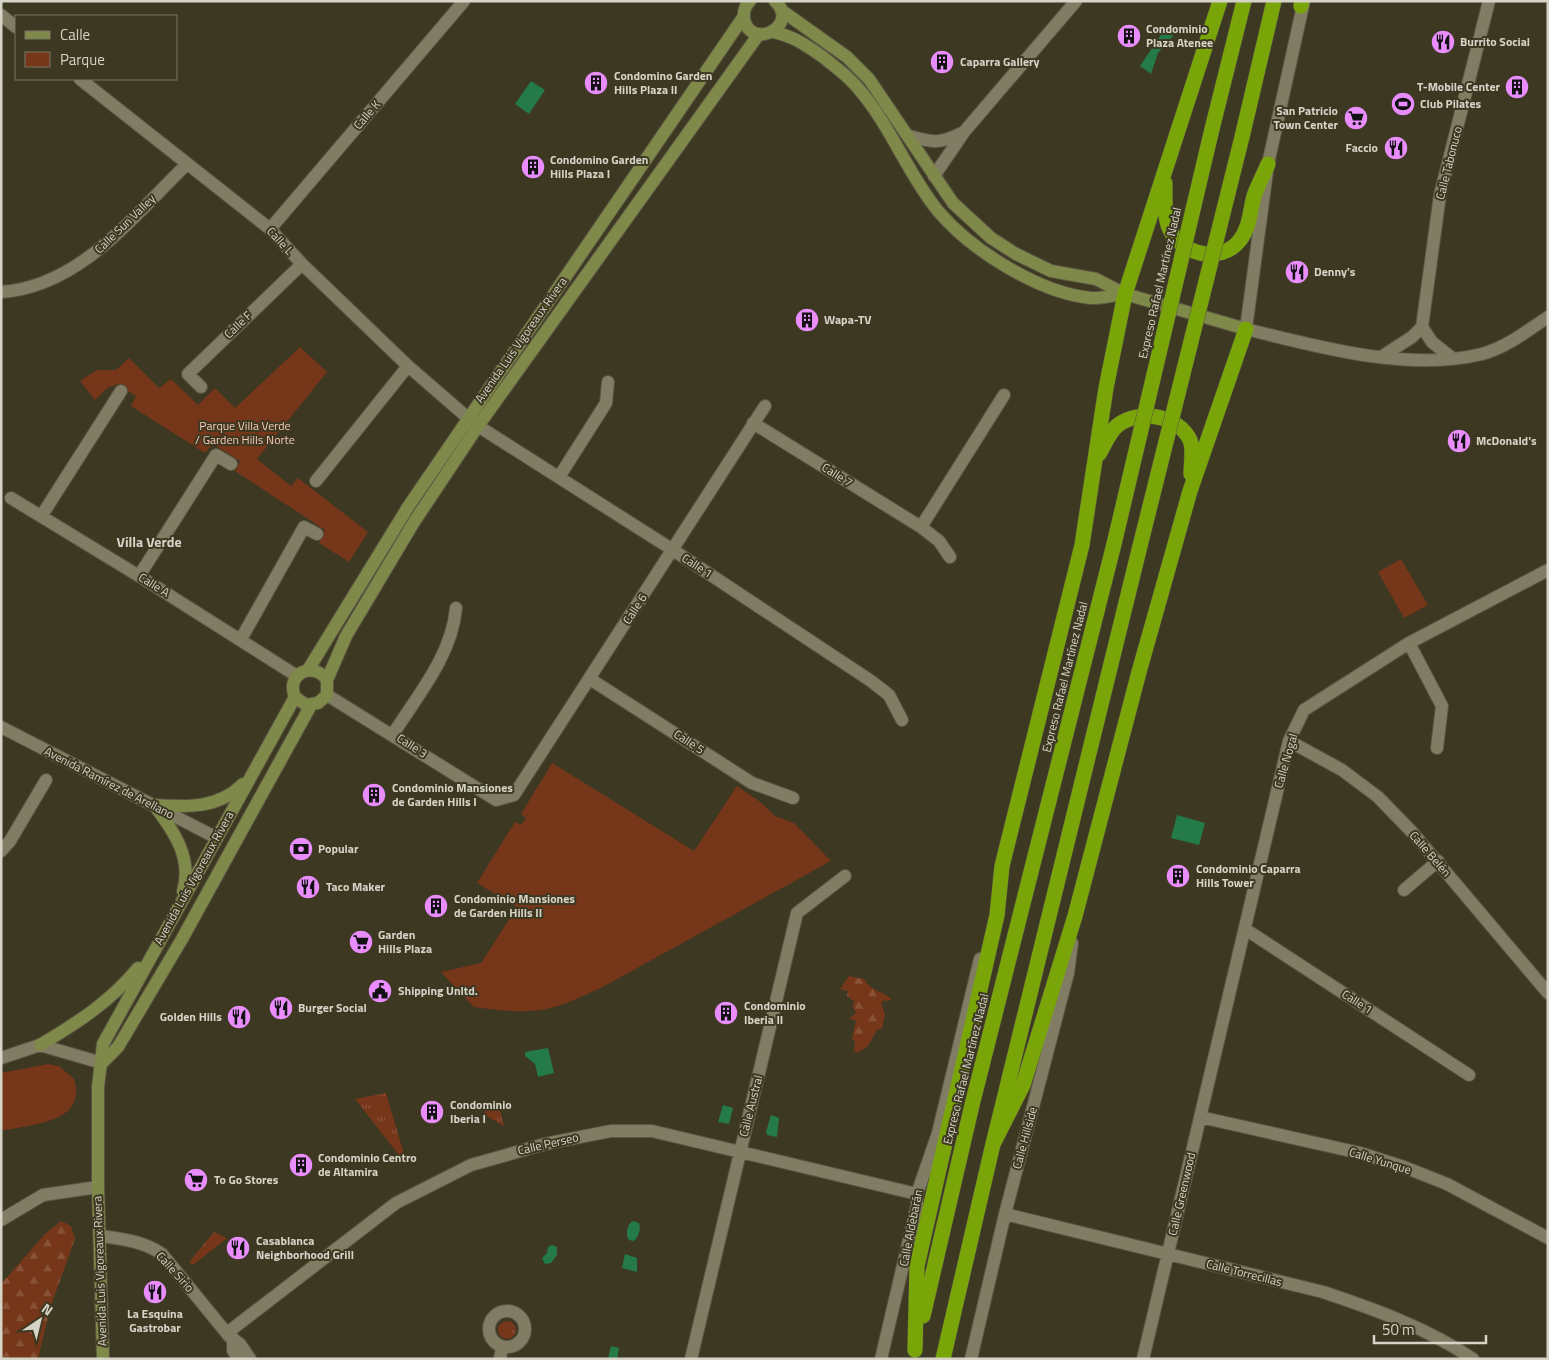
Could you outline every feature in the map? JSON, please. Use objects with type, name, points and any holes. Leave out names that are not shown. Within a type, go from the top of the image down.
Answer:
[{"type":"highway","points":[[914,1354],[917,1266],[997,915],[1002,866],[1082,544],[1106,388],[1125,294],[1220,1]]},
{"type":"highway","name":"Expreso Rafael Martínez Nadal","points":[[914,1354],[970,1114],[1114,544],[1244,1]]},
{"type":"highway","points":[[943,1359],[993,1144],[1274,1]]},
{"type":"highway","points":[[1164,172],[1167,215],[1171,232],[1192,251],[1212,254],[1222,253],[1240,240],[1248,224],[1255,194],[1268,164]]},
{"type":"highway","points":[[993,1144],[1024,1085],[1075,916],[1139,672],[1190,491],[1246,329]]},
{"type":"highway","points":[[1094,463],[1111,432],[1118,425],[1137,416],[1164,419],[1185,432],[1190,441],[1192,449],[1190,491]]},
{"type":"main road","name":"Avenida Luis Vigoreaux Rivera","points":[[103,1359],[101,1236],[98,1187],[98,1087],[103,1044],[295,697],[292,686],[468,418],[689,99],[744,16],[746,6],[750,1]]},
{"type":"main road","points":[[773,32],[781,22],[778,6]]},
{"type":"main road","points":[[778,6],[858,67],[880,92],[934,176],[964,216],[991,238],[1016,254],[1051,271],[1096,279],[1125,294],[1246,329]]},
{"type":"main road","points":[[744,16],[748,28],[759,34],[773,32],[793,37],[847,76],[877,112],[938,211],[962,235],[984,252],[1015,272],[1054,288],[1091,298],[1125,294]]},
{"type":"main road","name":"Avenida Luis Vigoreaux Rivera","points":[[102,1063],[118,1047],[182,938],[311,705],[322,701],[327,695],[327,680],[346,636],[414,522],[478,426],[759,34]]},
{"type":"main road","points":[[302,673],[319,672],[327,680]]},
{"type":"main road","points":[[295,697],[302,703],[311,705]]},
{"type":"main road","points":[[154,805],[187,806],[214,802],[235,792],[252,775]]},
{"type":"main road","points":[[154,805],[176,836],[182,848],[187,880],[178,906]]},
{"type":"main road","points":[[40,1045],[84,1019],[124,986],[158,943]]},
{"type":"street","name":"Calle K","points":[[270,228],[464,1]]},
{"type":"street","points":[[934,176],[964,132],[1076,1]]},
{"type":"street","name":"Calle Tabonuco","points":[[1422,327],[1440,195],[1489,1]]},
{"type":"street","points":[[1303,3],[1268,164],[1246,329],[1380,357],[1408,359],[1452,358],[1482,354],[1512,342],[1548,317]]},
{"type":"street","points":[[1,15],[15,26]]},
{"type":"street","name":"Calle L","points":[[81,80],[270,228],[302,264],[408,366],[468,418]]},
{"type":"street","points":[[909,136],[935,143],[944,142],[964,132]]},
{"type":"street","name":"Calle Sun Valley","points":[[1,292],[12,292],[49,281],[95,254],[187,164]]},
{"type":"street","name":"Calle F","points":[[201,387],[188,374],[302,264]]},
{"type":"street","points":[[1380,357],[1412,337],[1422,327],[1432,342],[1452,358]]},
{"type":"street","points":[[316,481],[408,366]]},
{"type":"street","points":[[559,477],[606,403],[608,382]]},
{"type":"street","points":[[42,515],[121,391]]},
{"type":"street","points":[[922,527],[1004,394]]},
{"type":"street","name":"Calle 6","points":[[496,800],[514,795],[765,406]]},
{"type":"street","name":"Calle 7","points":[[753,423],[922,527],[939,542],[950,557]]},
{"type":"street","name":"Calle 1","points":[[478,426],[673,550],[871,681],[889,695],[902,720]]},
{"type":"street","points":[[139,576],[216,455],[231,464]]},
{"type":"street","name":"Calle A","points":[[11,498],[42,515],[241,639],[302,673]]},
{"type":"street","points":[[241,639],[304,528],[317,534]]},
{"type":"street","name":"Calle Nogal","points":[[1221,1028],[1289,741],[1304,710],[1409,643],[1548,570]]},
{"type":"street","points":[[393,734],[446,650],[454,628],[456,608]]},
{"type":"street","points":[[1409,643],[1442,706],[1437,748]]},
{"type":"street","name":"Calle 5","points":[[590,679],[752,783],[793,798]]},
{"type":"street","name":"Calle 3","points":[[327,695],[393,734],[496,800]]},
{"type":"street","name":"Avenida Ramírez de Arellano","points":[[1,727],[217,838]]},
{"type":"street","name":"Calle Belén","points":[[1289,741],[1342,770],[1378,797],[1438,861],[1548,993]]},
{"type":"street","points":[[1,851],[10,841],[46,780]]},
{"type":"street","points":[[1404,890],[1438,861]]},
{"type":"street","name":"Calle Aldebarán","points":[[881,1359],[917,1206],[917,1194],[938,1133],[1002,866]]},
{"type":"street","name":"Calle Austral","points":[[691,1359],[797,912],[845,876]]},
{"type":"street","name":"Calle Hillside","points":[[971,1359],[1005,1214],[1068,973],[1075,916]]},
{"type":"street","name":"Calle 1","points":[[1245,930],[1469,1075]]},
{"type":"street","name":"Calle Greenwood","points":[[1143,1359],[1221,1028]]},
{"type":"street","points":[[1,1058],[40,1045],[102,1063]]},
{"type":"street","name":"Calle Yunque","points":[[1200,1117],[1317,1143],[1404,1167],[1448,1184],[1548,1238]]},
{"type":"street","name":"Calle Perseo","points":[[230,1335],[396,1203],[471,1165],[545,1144],[611,1131],[652,1131],[917,1194]]},
{"type":"street","points":[[1,1220],[43,1195],[98,1187]]},
{"type":"street","name":"Calle Torrecillas","points":[[1005,1214],[1323,1292],[1371,1308],[1414,1327],[1472,1359]]},
{"type":"street","name":"Calle Sirio","points":[[101,1236],[139,1243],[152,1247],[162,1254],[230,1335],[240,1344],[250,1359]]},
{"type":"street","name":"Calle Sirio","points":[[230,1335],[232,1350],[238,1359]]},
{"type":"green space","name":"Parque Villa Verde / Garden Hills Norte","points":[[300,347],[327,372],[257,459],[291,486],[298,478],[368,532],[349,562],[319,543],[325,530],[235,471],[240,461],[213,444],[205,453],[131,406],[136,396],[118,384],[107,388],[95,400],[80,381],[97,370],[116,370],[129,358],[159,388],[171,379],[198,405],[215,388],[235,408]]},
{"type":"green space","points":[[1401,559],[1428,605],[1404,618],[1378,572]]},
{"type":"green space","points":[[552,763],[694,851],[737,786],[759,801],[775,816],[794,823],[831,861],[601,988],[568,1002],[547,1009],[528,1011],[474,1007],[441,972],[481,963],[517,907],[477,883],[515,822],[521,825],[526,818],[521,814]]},
{"type":"green space","points":[[849,976],[864,979],[873,989],[892,1000],[881,1003],[885,1014],[882,1029],[877,1030],[868,1046],[857,1053],[854,1051],[855,1042],[852,1039],[856,1021],[849,1018],[856,1013],[852,1005],[855,1002],[847,996],[848,991],[840,989]]},
{"type":"green space","points":[[48,1064],[59,1066],[74,1079],[76,1094],[73,1105],[65,1113],[54,1119],[1,1131],[1,1073]]},
{"type":"green space","points":[[386,1093],[406,1161],[406,1164],[355,1099]]},
{"type":"green space","points":[[495,1100],[498,1102],[504,1126],[485,1115],[486,1103]]},
{"type":"green space","points":[[61,1221],[71,1226],[75,1239],[50,1308],[38,1359],[1,1359],[1,1284],[44,1235]]},
{"type":"green space","points":[[214,1232],[227,1238],[193,1265],[189,1262]]},
{"type":"green space","points":[[507,1321],[513,1324],[516,1330],[513,1336],[507,1339],[501,1336],[498,1330],[501,1324]]},
{"type":"shaded area","points":[[1169,23],[1173,36],[1158,53],[1151,74],[1140,66]]},
{"type":"shaded area","points":[[531,81],[545,90],[529,114],[515,104]]},
{"type":"shaded area","points":[[1177,815],[1205,823],[1199,845],[1171,838]]},
{"type":"shaded area","points":[[548,1048],[554,1073],[538,1077],[535,1064],[525,1056],[525,1052]]},
{"type":"shaded area","points":[[723,1105],[733,1108],[729,1124],[718,1122]]},
{"type":"shaded area","points":[[771,1115],[779,1118],[777,1137],[767,1135],[766,1132]]},
{"type":"shaded area","points":[[633,1221],[639,1223],[640,1228],[638,1235],[633,1241],[629,1240],[627,1233],[629,1225]]},
{"type":"shaded area","points":[[552,1245],[557,1247],[557,1255],[551,1263],[545,1264],[542,1258],[547,1253],[548,1247]]},
{"type":"shaded area","points":[[625,1254],[637,1258],[637,1272],[622,1268]]},
{"type":"shaded area","points":[[611,1346],[619,1348],[617,1359],[608,1359]]},
{"type":"place","name":"Condominio Plaza Atenee","points":[[1129,36]]},
{"type":"place","name":"Burrito Social","points":[[1443,42]]},
{"type":"place","name":"Caparra Gallery","points":[[942,62]]},
{"type":"place","name":"Condomino Garden Hills Plaza II","points":[[596,83]]},
{"type":"place","name":"T-Mobile Center","points":[[1517,87]]},
{"type":"place","name":"Club Pilates","points":[[1403,104]]},
{"type":"place","name":"San Patricio Town Center","points":[[1356,118]]},
{"type":"place","name":"Faccio","points":[[1396,148]]},
{"type":"place","name":"Condomino Garden Hills Plaza I","points":[[533,167]]},
{"type":"place","name":"Denny's","points":[[1297,272]]},
{"type":"place","name":"Wapa-TV","points":[[807,320]]},
{"type":"place","name":"McDonald's","points":[[1459,441]]},
{"type":"place","name":"Condominio Mansiones de Garden Hills I","points":[[374,795]]},
{"type":"place","name":"Popular","points":[[301,849]]},
{"type":"place","name":"Condominio Caparra Hills Tower","points":[[1178,876]]},
{"type":"place","name":"Taco Maker","points":[[308,887]]},
{"type":"place","name":"Condominio Mansiones de Garden Hills II","points":[[436,906]]},
{"type":"place","name":"Garden Hills Plaza","points":[[361,942]]},
{"type":"place","name":"Shipping Unltd.","points":[[380,991]]},
{"type":"place","name":"Burger Social","points":[[281,1008]]},
{"type":"place","name":"Condominio Iberia II","points":[[726,1013]]},
{"type":"place","name":"Golden Hills","points":[[239,1017]]},
{"type":"place","name":"Condominio Iberia I","points":[[432,1112]]},
{"type":"place","name":"Condominio Centro de Altamira","points":[[301,1165]]},
{"type":"place","name":"To Go Stores","points":[[196,1180]]},
{"type":"place","name":"Casablanca Neighborhood Grill","points":[[238,1248]]},
{"type":"place","name":"La Esquina Gastrobar","points":[[155,1292]]},
{"type":"district","name":"Villa Verde","points":[[149,542]]}]
